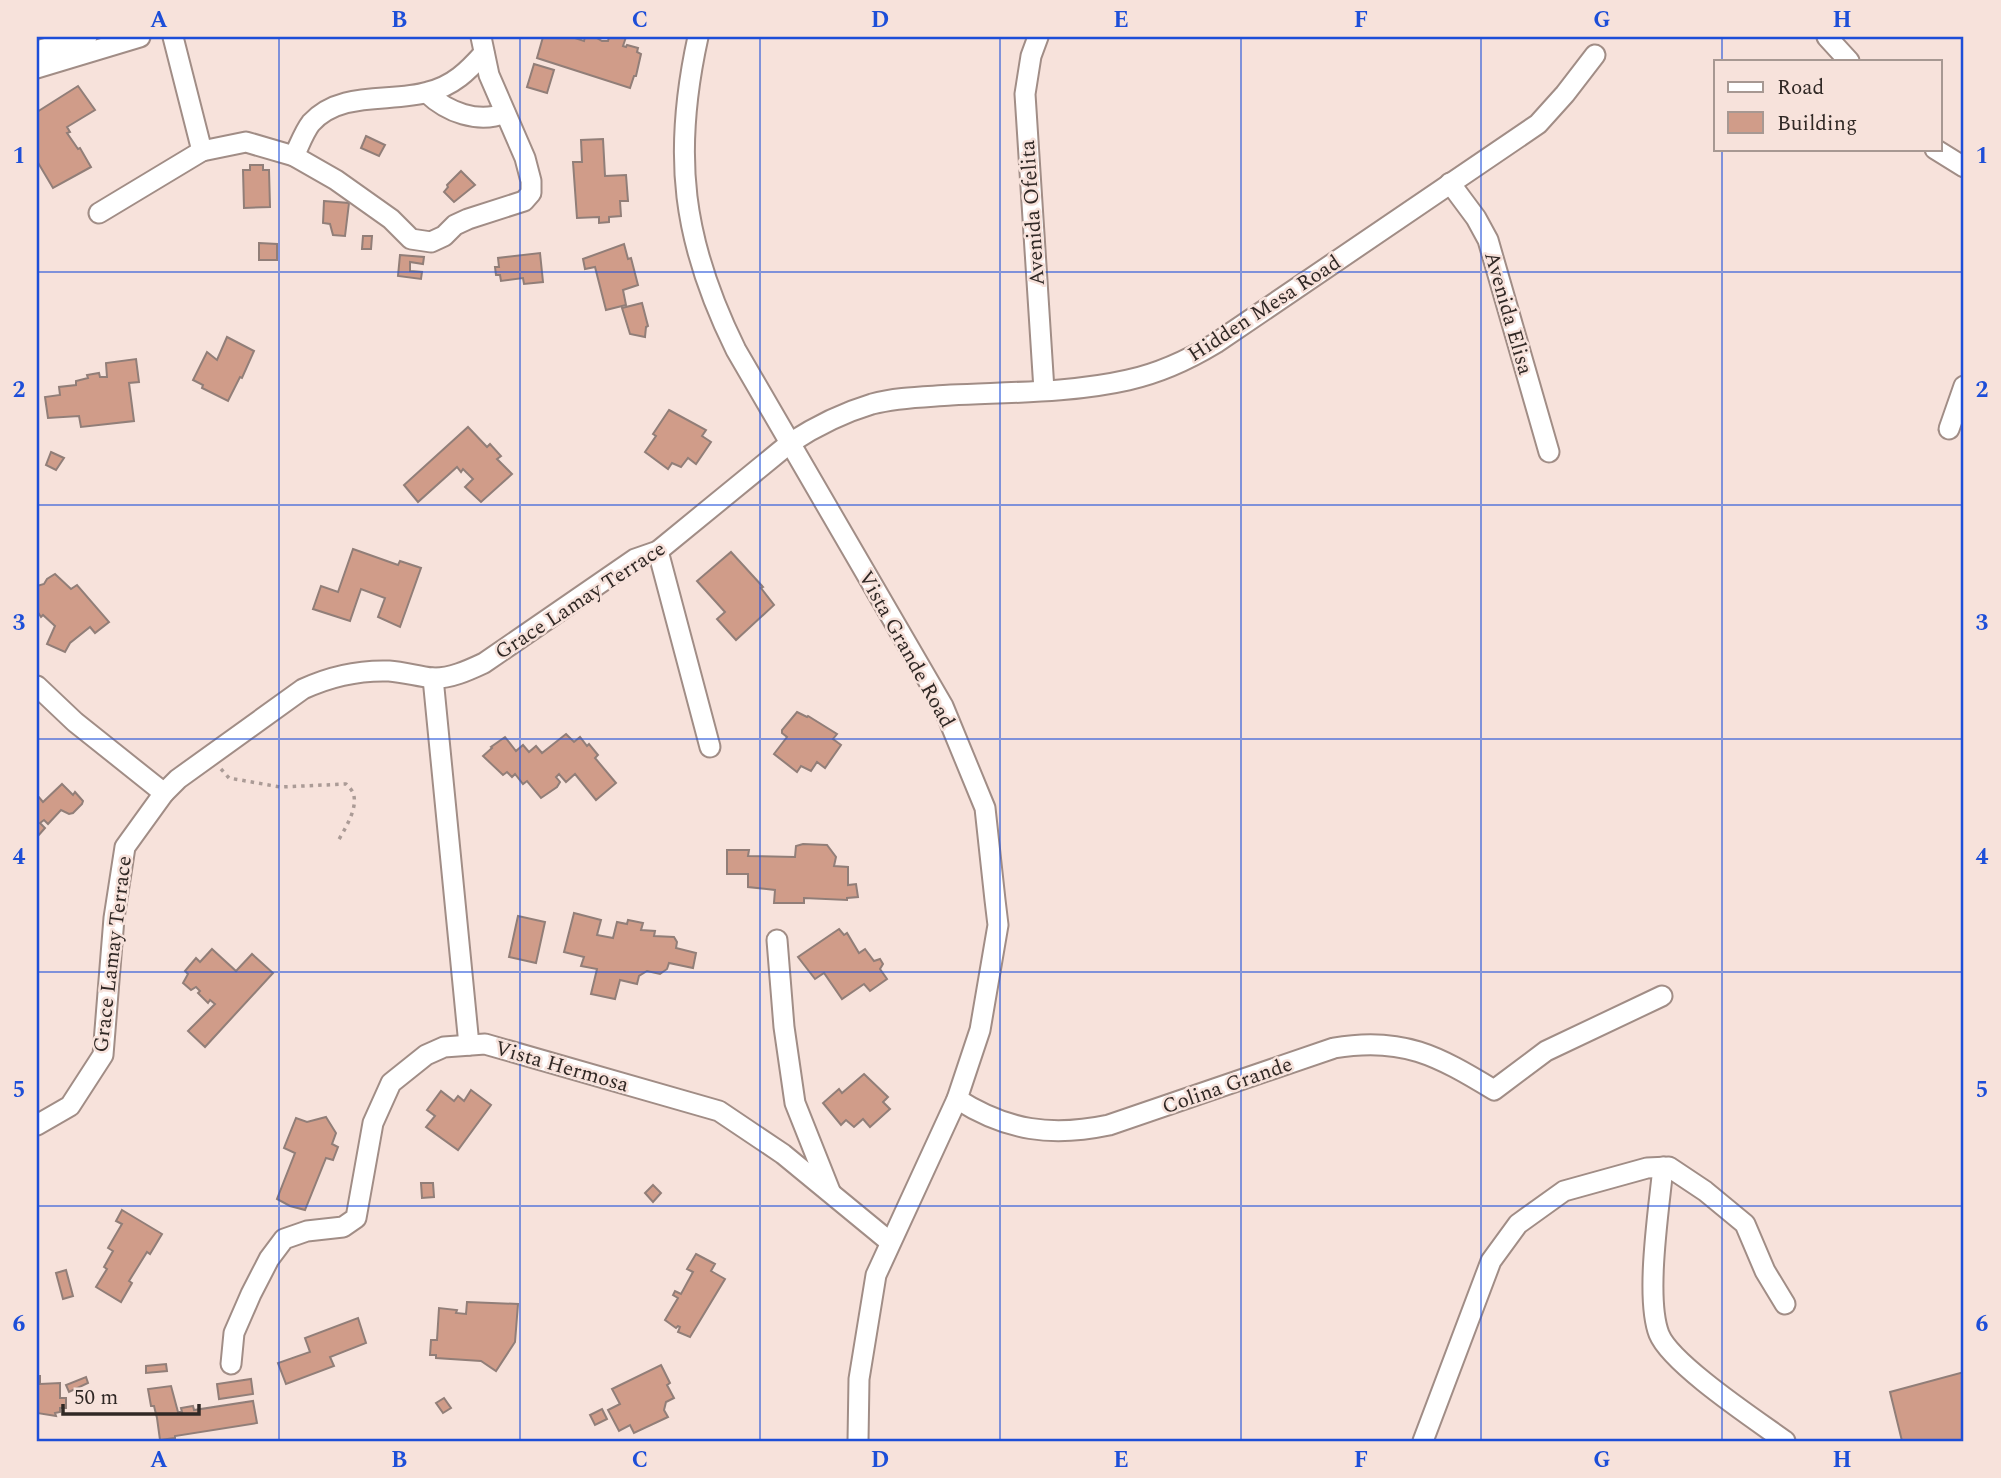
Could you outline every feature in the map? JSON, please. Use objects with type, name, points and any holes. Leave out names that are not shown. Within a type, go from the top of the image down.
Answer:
[{"type":"street","points":[[37,51],[87,37]]},
{"type":"street","points":[[37,68],[140,37]]},
{"type":"street","points":[[173,37],[202,151]]},
{"type":"street","name":"Vista Grande Road","points":[[698,37],[690,73],[683,147],[686,199],[699,262],[736,350],[943,706],[985,808],[998,925],[980,1031],[957,1099],[876,1276],[859,1378],[858,1441]]},
{"type":"street","name":"Avenida Ofelita","points":[[1038,37],[1031,56],[1024,94],[1044,390]]},
{"type":"street","points":[[1827,37],[1848,60]]},
{"type":"street","points":[[294,156],[311,124],[324,112],[356,100],[427,93],[450,84],[467,73],[483,45]]},
{"type":"street","points":[[99,213],[202,151],[246,142],[294,156],[336,180],[391,219],[411,239],[431,242],[444,236],[455,225],[524,201],[531,193],[525,158],[489,75],[483,45]]},
{"type":"street","name":"Hidden Mesa Road","points":[[790,443],[828,420],[899,398],[1044,390],[1127,380],[1182,362],[1216,343],[1538,124],[1595,55]]},
{"type":"street","points":[[427,93],[441,105],[456,112],[494,117],[505,113]]},
{"type":"street","points":[[1937,150],[1964,167]]},
{"type":"street","name":"Avenida Elisa","points":[[1450,183],[1476,218],[1488,240],[1549,452]]},
{"type":"street","points":[[1949,429],[1964,386]]},
{"type":"street","name":"Grace Lamay Terrace","points":[[37,1125],[70,1106],[103,1055],[114,918],[125,847],[164,793],[178,779],[303,688],[324,679],[365,671],[388,671],[433,678],[460,673],[484,663],[635,559],[658,551],[790,443]]},
{"type":"street","points":[[658,551],[710,747]]},
{"type":"street","points":[[433,678],[469,1045]]},
{"type":"street","points":[[37,686],[75,722],[164,793]]},
{"type":"street","points":[[777,940],[784,1027],[795,1103],[830,1192]]},
{"type":"street","name":"Colina Grande","points":[[957,1099],[988,1117],[1022,1128],[1066,1132],[1088,1130],[1334,1048],[1367,1044],[1401,1046],[1436,1057],[1494,1090],[1546,1051],[1662,996]]},
{"type":"street","name":"Vista Hermosa","points":[[231,1364],[234,1333],[269,1259],[284,1239],[307,1231],[343,1227],[356,1218],[373,1123],[391,1083],[426,1055],[444,1047],[485,1044],[719,1111],[778,1150],[890,1242]]},
{"type":"street","points":[[1666,1167],[1653,1298],[1659,1335],[1683,1364],[1786,1441]]},
{"type":"street","points":[[1423,1441],[1491,1261],[1518,1224],[1563,1191],[1647,1168],[1666,1167],[1705,1191],[1745,1224],[1765,1271],[1785,1304]]},
{"type":"path","points":[[211,757],[229,778],[281,787],[346,784],[354,794],[354,804],[350,819],[337,843]]},
{"type":"building","points":[[543,37],[572,37],[584,41],[585,37],[595,37],[608,41],[609,37],[626,37],[623,46],[638,48],[637,52],[641,54],[630,88],[537,58]]},
{"type":"building","points":[[534,64],[554,70],[547,93],[527,87]]},
{"type":"building","points":[[78,86],[95,110],[67,127],[70,132],[67,133],[91,167],[53,188],[37,161],[37,112]]},
{"type":"building","points":[[366,136],[385,145],[379,156],[361,148]]},
{"type":"building","points":[[603,139],[605,176],[626,175],[628,201],[620,201],[621,216],[609,217],[609,222],[599,223],[599,217],[577,218],[573,162],[582,162],[581,140]]},
{"type":"building","points":[[250,165],[263,165],[263,170],[269,170],[270,207],[244,208],[243,170],[250,170]]},
{"type":"building","points":[[461,171],[475,185],[454,202],[444,192]]},
{"type":"building","points":[[324,201],[349,203],[345,236],[333,235],[330,224],[323,223]]},
{"type":"building","points":[[363,236],[372,236],[371,249],[362,249]]},
{"type":"building","points":[[259,243],[277,244],[277,260],[259,260]]},
{"type":"building","points":[[624,244],[628,259],[631,258],[638,285],[623,290],[626,305],[606,310],[595,267],[585,269],[583,259]]},
{"type":"building","points":[[540,253],[543,282],[524,284],[523,278],[501,281],[500,275],[496,275],[498,258]]},
{"type":"building","points":[[400,255],[424,257],[423,264],[410,262],[410,271],[422,272],[421,279],[398,276]]},
{"type":"building","points":[[642,303],[648,326],[645,337],[630,334],[622,308]]},
{"type":"building","points":[[227,337],[254,351],[228,401],[202,388],[203,385],[193,380],[207,352],[217,360]]},
{"type":"building","points":[[136,359],[139,382],[129,383],[134,421],[81,427],[79,416],[48,418],[45,397],[60,395],[59,387],[76,385],[76,381],[88,378],[87,375],[99,373],[100,377],[107,377],[106,363]]},
{"type":"building","points":[[669,410],[706,430],[702,436],[711,442],[696,464],[688,458],[681,467],[672,463],[668,469],[645,452]]},
{"type":"building","points":[[468,427],[487,447],[490,444],[501,456],[497,459],[512,474],[481,502],[465,487],[473,479],[457,467],[418,502],[404,485]]},
{"type":"building","points":[[51,452],[64,458],[56,470],[46,465]]},
{"type":"building","points":[[353,549],[398,565],[400,561],[421,568],[400,627],[378,617],[385,598],[361,589],[350,621],[313,609],[321,586],[338,592]]},
{"type":"building","points":[[731,552],[763,587],[761,588],[774,605],[736,640],[717,619],[725,612],[697,581]]},
{"type":"building","points":[[55,574],[71,589],[77,585],[109,622],[95,633],[90,627],[70,643],[65,652],[47,644],[55,626],[37,611],[37,586],[44,584]]},
{"type":"building","points":[[797,712],[837,734],[833,739],[841,745],[825,768],[817,762],[811,771],[801,766],[797,772],[774,754],[787,737],[782,730]]},
{"type":"building","points":[[566,734],[574,742],[580,737],[587,746],[589,744],[598,755],[595,758],[616,783],[596,800],[575,774],[566,782],[559,774],[556,777],[560,782],[557,787],[541,798],[527,781],[523,784],[515,774],[512,777],[507,772],[503,775],[483,756],[505,737],[516,751],[523,745],[529,752],[536,746],[542,753]]},
{"type":"building","points":[[62,784],[73,795],[75,792],[83,801],[82,804],[73,813],[61,810],[48,824],[44,820],[40,823],[45,828],[37,837],[37,795],[43,802]]},
{"type":"building","points":[[827,845],[836,857],[834,866],[848,867],[848,885],[856,884],[858,897],[847,900],[804,898],[804,903],[774,903],[775,890],[748,887],[748,874],[727,874],[727,850],[749,850],[748,856],[795,857],[796,846]]},
{"type":"building","points":[[574,913],[601,920],[597,935],[613,938],[617,922],[627,924],[628,920],[643,923],[641,930],[655,931],[654,936],[674,937],[676,948],[696,953],[693,968],[669,963],[667,969],[660,974],[647,971],[639,976],[637,984],[620,980],[615,999],[591,994],[597,969],[581,966],[584,957],[564,952]]},
{"type":"building","points":[[518,916],[545,922],[536,963],[509,957]]},
{"type":"building","points":[[839,929],[844,935],[847,933],[859,953],[865,949],[874,961],[880,959],[883,964],[880,969],[887,979],[870,991],[864,984],[842,999],[824,973],[815,979],[798,957]]},
{"type":"building","points":[[212,949],[236,971],[252,954],[273,973],[205,1047],[188,1031],[215,1004],[210,1000],[208,1003],[196,987],[191,990],[183,983],[188,974],[185,971],[196,958],[200,962]]},
{"type":"building","points":[[864,1074],[888,1097],[883,1102],[890,1109],[870,1127],[863,1119],[854,1127],[846,1120],[841,1125],[823,1103],[839,1089],[842,1093]]},
{"type":"building","points":[[471,1090],[491,1105],[458,1150],[426,1127],[435,1116],[427,1110],[441,1091],[454,1101],[458,1096],[464,1101]]},
{"type":"building","points":[[326,1117],[336,1133],[332,1144],[338,1147],[333,1160],[326,1158],[305,1210],[290,1206],[277,1199],[295,1153],[284,1148],[296,1118],[307,1122]]},
{"type":"building","points":[[421,1183],[433,1183],[434,1197],[422,1198]]},
{"type":"building","points":[[653,1185],[661,1193],[653,1202],[645,1193]]},
{"type":"building","points":[[122,1210],[162,1234],[129,1281],[132,1283],[121,1302],[96,1287],[107,1269],[104,1267],[113,1251],[108,1248],[122,1224],[116,1221]]},
{"type":"building","points":[[696,1254],[715,1264],[711,1271],[725,1279],[690,1337],[678,1332],[680,1327],[676,1328],[665,1320],[678,1298],[673,1295],[675,1291],[681,1294],[693,1272],[687,1269]]},
{"type":"building","points":[[66,1270],[73,1296],[63,1299],[56,1273]]},
{"type":"building","points":[[467,1302],[518,1304],[515,1342],[496,1371],[481,1361],[436,1358],[436,1355],[430,1355],[431,1340],[437,1340],[439,1308],[466,1314]]},
{"type":"building","points":[[358,1318],[366,1343],[330,1357],[334,1366],[286,1384],[278,1363],[310,1352],[305,1338]]},
{"type":"building","points":[[166,1364],[167,1371],[146,1373],[146,1366]]},
{"type":"building","points":[[661,1365],[674,1398],[666,1402],[664,1410],[668,1417],[634,1433],[630,1425],[619,1431],[608,1410],[620,1404],[612,1389]]},
{"type":"building","points":[[1964,1372],[1964,1441],[1902,1441],[1890,1392]]},
{"type":"building","points":[[37,1376],[40,1376],[40,1384],[60,1383],[60,1398],[66,1398],[66,1408],[60,1408],[60,1412],[55,1413],[56,1416],[37,1413]]},
{"type":"building","points":[[86,1377],[88,1383],[69,1392],[66,1385]]},
{"type":"building","points":[[251,1379],[253,1394],[219,1399],[217,1384]]},
{"type":"building","points":[[171,1386],[178,1412],[182,1412],[181,1408],[193,1406],[194,1410],[253,1401],[257,1423],[160,1440],[157,1418],[154,1406],[151,1406],[148,1389]]},
{"type":"building","points":[[444,1398],[451,1408],[443,1413],[436,1403]]},
{"type":"building","points":[[602,1409],[607,1419],[595,1425],[590,1415]]}]
